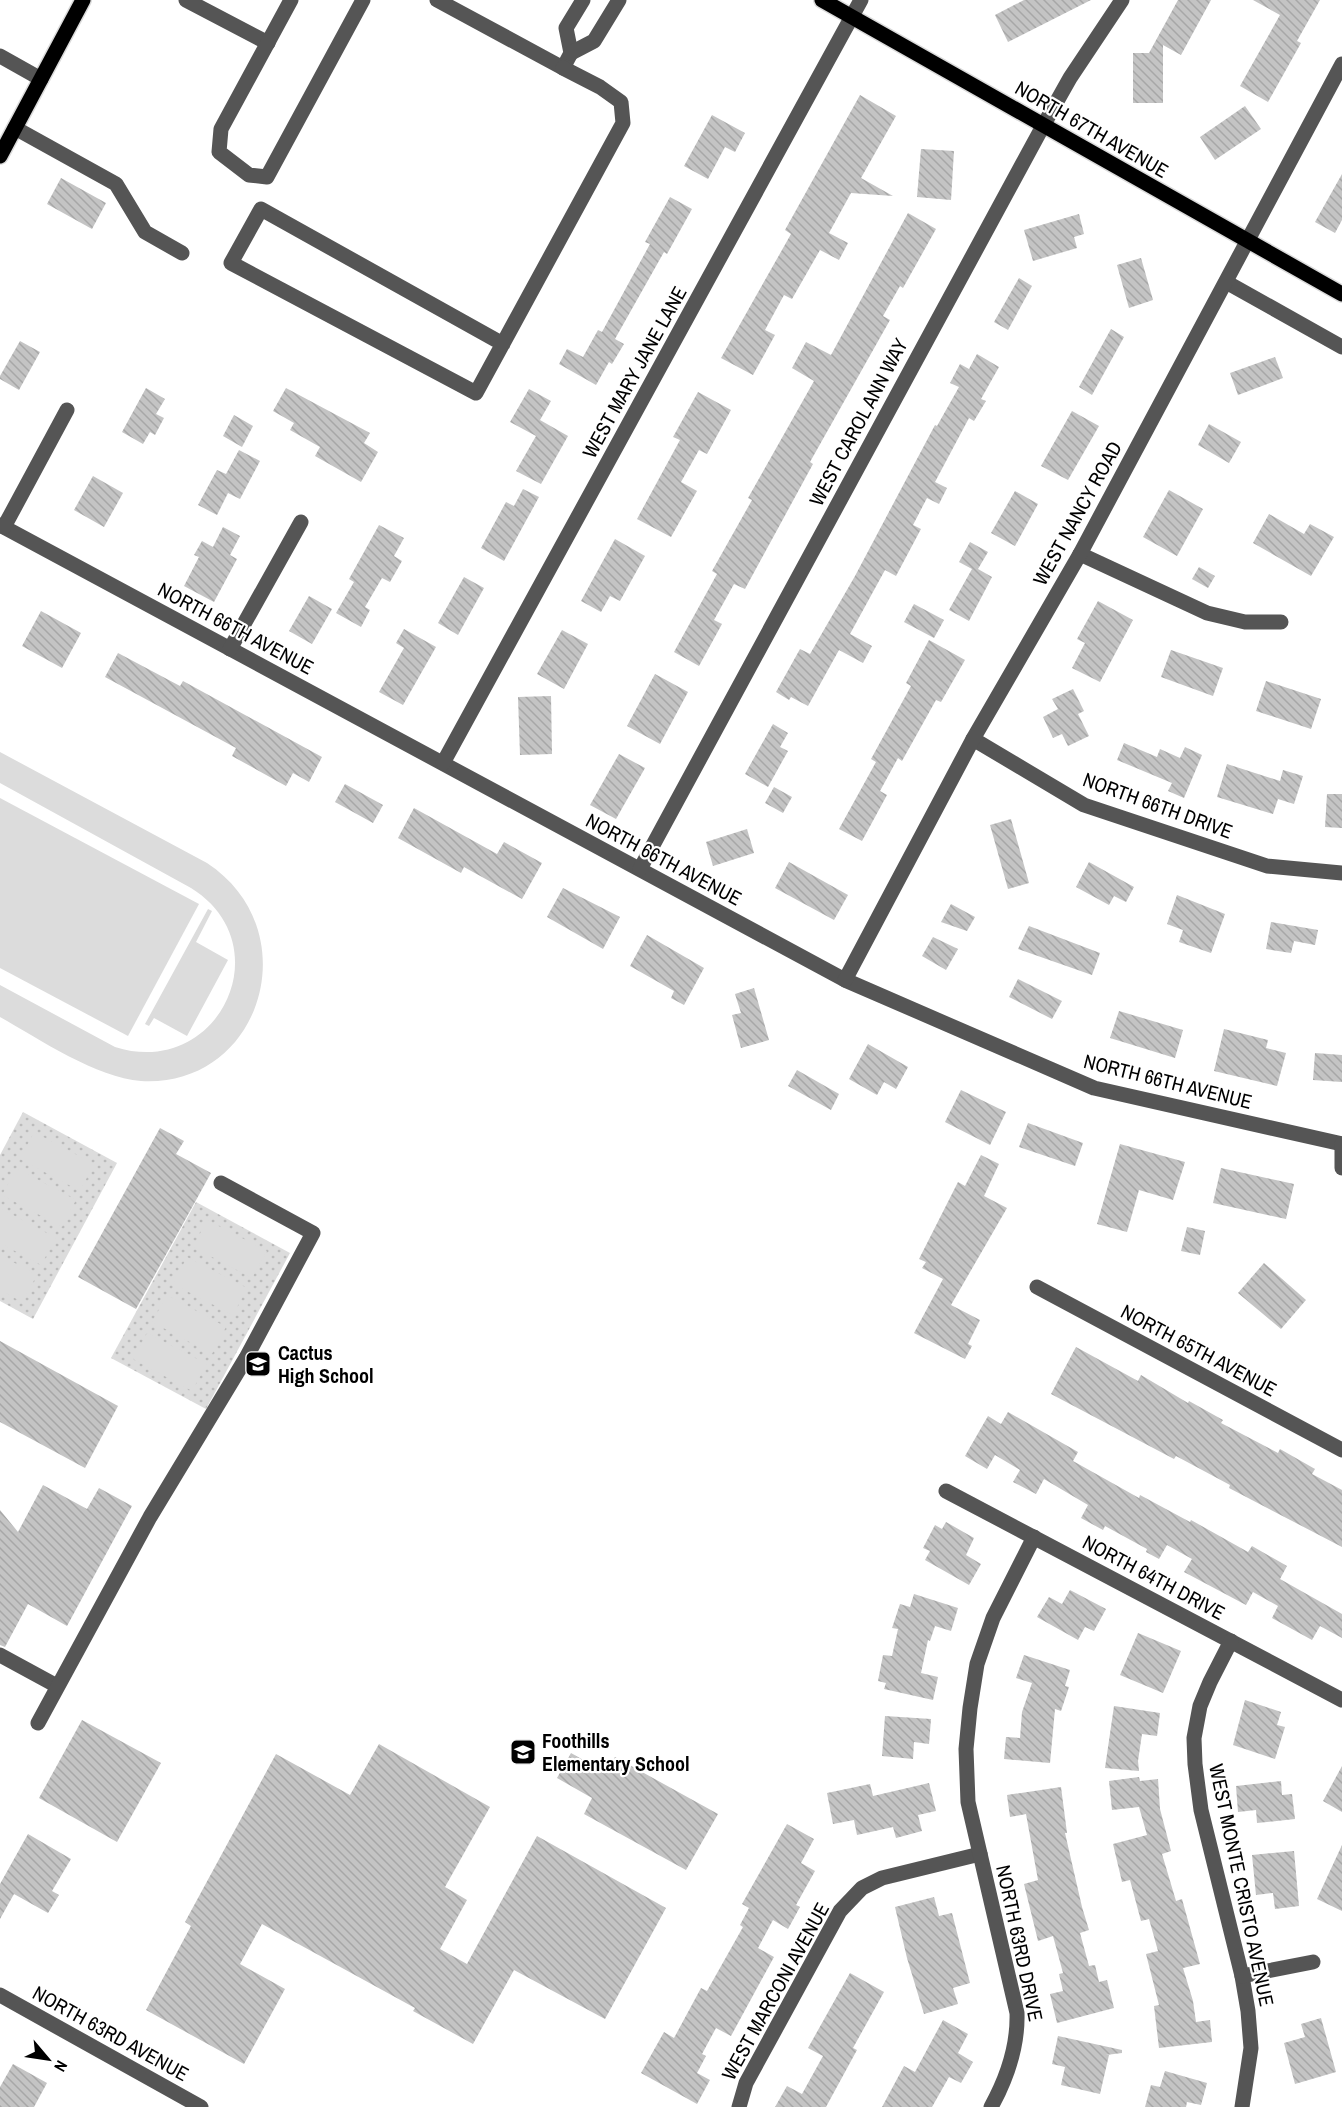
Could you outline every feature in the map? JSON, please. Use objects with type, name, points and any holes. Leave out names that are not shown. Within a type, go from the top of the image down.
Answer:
[{"type":"main road","points":[[0,156],[83,0]]},
{"type":"main road","name":"NORTH 67TH AVENUE","points":[[822,0],[1342,294]]},
{"type":"street","points":[[186,0],[268,43]]},
{"type":"street","points":[[291,0],[221,129],[219,152],[249,175],[267,177],[363,0]]},
{"type":"street","points":[[437,0],[600,87],[621,102],[623,123],[503,344],[476,393],[231,263],[261,209],[503,344]]},
{"type":"street","points":[[571,52],[566,28],[583,0]]},
{"type":"street","points":[[563,68],[571,52],[594,41],[619,0]]},
{"type":"street","name":"WEST MARY JANE LANE","points":[[443,763],[861,0]]},
{"type":"street","name":"WEST CAROL ANN WAY","points":[[640,869],[1043,126],[1070,78],[1122,0]]},
{"type":"street","points":[[0,57],[41,79]]},
{"type":"street","name":"WEST NANCY ROAD","points":[[845,980],[973,739],[1080,554],[1342,64]]},
{"type":"street","points":[[15,128],[116,184],[145,232],[182,253]]},
{"type":"street","points":[[1226,282],[1342,347]]},
{"type":"street","points":[[2,526],[67,410]]},
{"type":"street","points":[[230,649],[301,522]]},
{"type":"street","name":"NORTH 66TH AVENUE","points":[[2,526],[845,980],[1094,1088],[1342,1144]]},
{"type":"street","points":[[1080,554],[1207,613],[1245,622],[1281,622]]},
{"type":"street","name":"NORTH 66TH DRIVE","points":[[973,739],[1084,805],[1267,866],[1342,873]]},
{"type":"street","points":[[1342,1144],[1342,1168]]},
{"type":"street","points":[[38,1723],[150,1518],[246,1358],[313,1233],[221,1183]]},
{"type":"street","name":"NORTH 65TH AVENUE","points":[[1037,1287],[1342,1450]]},
{"type":"street","name":"NORTH 64TH DRIVE","points":[[946,1491],[1342,1700]]},
{"type":"street","points":[[980,1854],[968,1802],[966,1749],[977,1664],[993,1618],[1034,1537]]},
{"type":"street","name":"WEST MONTE CRISTO AVENUE","points":[[1231,1641],[1200,1706],[1194,1738],[1201,1810],[1242,1976],[1251,2048],[1242,2107]]},
{"type":"street","points":[[0,1655],[57,1686]]},
{"type":"street","name":"WEST MARCONI AVENUE","points":[[739,2107],[746,2084],[840,1911],[862,1888],[882,1878],[980,1854]]},
{"type":"street","name":"NORTH 63RD DRIVE","points":[[980,1854],[1017,2013],[1018,2034],[1000,2090],[991,2107]]},
{"type":"street","points":[[1242,1976],[1313,1962]]},
{"type":"street","name":"NORTH 63RD AVENUE","points":[[2,2000],[201,2107]]},
{"type":"shaded area","points":[[0,752],[207,863],[238,892],[257,926],[263,963],[258,1000],[242,1033],[217,1059],[183,1076],[141,1081],[124,1078],[87,1065],[0,1017],[0,985],[115,1047],[152,1052],[183,1044],[209,1026],[226,1001],[235,972],[232,942],[218,913],[191,888],[0,783]]},
{"type":"shaded area","points":[[0,798],[199,904],[128,1036],[0,968]]},
{"type":"shaded area","points":[[208,909],[212,911],[196,942],[228,960],[187,1036],[154,1018],[149,1026],[145,1024]]},
{"type":"shaded area","points":[[23,1112],[117,1163],[33,1319],[0,1301],[0,1155]]},
{"type":"shaded area","points":[[34,1132],[94,1164],[80,1191],[20,1159]]},
{"type":"shaded area","points":[[16,1168],[76,1200],[62,1227],[2,1195]]},
{"type":"shaded area","points":[[196,1202],[290,1253],[206,1409],[111,1358]]},
{"type":"shaded area","points":[[0,1208],[56,1238],[41,1265],[0,1243]]},
{"type":"shaded area","points":[[207,1220],[267,1251],[252,1278],[193,1247]]},
{"type":"shaded area","points":[[0,1255],[37,1275],[22,1302],[0,1290]]},
{"type":"shaded area","points":[[187,1257],[247,1288],[233,1315],[173,1284]]},
{"type":"shaded area","points":[[167,1295],[226,1327],[212,1354],[152,1322]]},
{"type":"shaded area","points":[[147,1333],[207,1364],[192,1391],[133,1359]]},
{"type":"building","points":[[1024,0],[1091,0],[1008,42],[995,15]]},
{"type":"building","points":[[1178,0],[1211,0],[1181,55],[1163,45],[1163,103],[1133,103],[1133,53],[1149,53]]},
{"type":"building","points":[[1253,0],[1320,0],[1297,41],[1301,43],[1268,102],[1240,86],[1280,15]]},
{"type":"building","points":[[860,95],[896,116],[861,178],[893,196],[851,193],[829,233],[848,243],[839,260],[820,250],[792,299],[784,295],[765,330],[775,335],[753,375],[721,358],[791,234],[785,230]]},
{"type":"building","points":[[1245,106],[1261,129],[1215,160],[1200,137]]},
{"type":"building","points":[[712,115],[745,133],[735,152],[725,147],[708,179],[684,166]]},
{"type":"building","points":[[921,149],[954,151],[951,200],[917,197]]},
{"type":"building","points":[[1342,174],[1342,220],[1335,233],[1315,222]]},
{"type":"building","points":[[61,178],[106,203],[92,229],[47,204]]},
{"type":"building","points":[[670,197],[692,209],[667,254],[664,252],[615,339],[624,344],[612,364],[609,362],[596,385],[559,364],[567,349],[583,357],[598,330],[602,332],[650,244],[645,242]]},
{"type":"building","points":[[908,213],[936,229],[903,288],[900,286],[883,316],[890,320],[810,462],[813,464],[745,589],[734,584],[714,620],[722,624],[699,666],[674,652],[717,574],[712,571],[752,500],[748,498],[814,381],[792,368],[806,342],[831,355]]},
{"type":"building","points":[[1079,214],[1084,234],[1074,237],[1077,248],[1033,261],[1024,230]]},
{"type":"building","points":[[1141,258],[1153,300],[1129,308],[1117,265]]},
{"type":"building","points":[[1019,278],[1032,286],[1008,330],[994,322]]},
{"type":"building","points":[[1111,329],[1124,337],[1092,395],[1079,387]]},
{"type":"building","points":[[20,341],[40,352],[19,390],[0,379],[0,376]]},
{"type":"building","points":[[977,354],[999,367],[981,399],[986,401],[974,421],[969,418],[935,482],[947,488],[939,504],[927,498],[913,525],[921,529],[896,576],[885,570],[850,634],[872,646],[863,663],[839,650],[808,706],[791,697],[789,700],[776,692],[800,649],[810,654],[855,576],[935,425],[937,426],[959,387],[950,383],[960,364],[969,369]]},
{"type":"building","points":[[1275,357],[1283,378],[1238,395],[1230,373]]},
{"type":"building","points":[[146,388],[165,399],[156,414],[164,418],[155,435],[150,432],[143,444],[122,432]]},
{"type":"building","points":[[286,388],[370,433],[364,443],[378,452],[361,482],[315,456],[320,447],[290,430],[294,423],[273,411]]},
{"type":"building","points":[[529,389],[551,401],[540,420],[568,436],[541,484],[516,471],[536,436],[510,422]]},
{"type":"building","points":[[698,392],[731,410],[707,454],[699,450],[681,482],[697,491],[671,537],[637,519],[680,440],[673,437]]},
{"type":"building","points":[[1072,411],[1099,426],[1068,480],[1041,466]]},
{"type":"building","points":[[234,415],[253,426],[242,447],[223,436]]},
{"type":"building","points":[[1209,424],[1241,442],[1229,463],[1198,445]]},
{"type":"building","points":[[239,450],[260,461],[240,499],[228,493],[217,515],[198,505],[217,470],[226,474]]},
{"type":"building","points":[[93,476],[123,493],[104,527],[74,510]]},
{"type":"building","points":[[523,489],[539,497],[504,561],[481,548],[506,502],[514,506]]},
{"type":"building","points":[[1169,490],[1203,509],[1177,556],[1143,537]]},
{"type":"building","points":[[1015,491],[1038,504],[1015,546],[991,533]]},
{"type":"building","points":[[1269,514],[1304,534],[1310,524],[1334,537],[1311,576],[1253,543]]},
{"type":"building","points":[[379,525],[404,538],[394,556],[402,561],[390,582],[382,578],[365,607],[370,610],[361,627],[336,613],[354,582],[349,579]]},
{"type":"building","points":[[223,527],[240,536],[230,555],[237,559],[214,602],[184,586],[199,557],[194,555],[202,541],[213,547]]},
{"type":"building","points":[[615,539],[645,556],[620,601],[610,596],[601,612],[581,601]]},
{"type":"building","points":[[970,542],[988,552],[978,569],[992,577],[969,621],[949,610],[972,569],[959,562]]},
{"type":"building","points":[[1199,567],[1215,576],[1208,588],[1192,579]]},
{"type":"building","points":[[464,577],[484,588],[458,635],[438,623]]},
{"type":"building","points":[[309,596],[332,609],[312,644],[289,631]]},
{"type":"building","points":[[1098,601],[1133,620],[1100,682],[1072,668],[1085,643],[1077,639]]},
{"type":"building","points":[[914,604],[944,620],[934,638],[904,622]]},
{"type":"building","points":[[41,611],[81,633],[62,668],[22,646]]},
{"type":"building","points":[[404,629],[436,647],[403,705],[379,692],[404,648],[396,643]]},
{"type":"building","points":[[562,630],[588,644],[564,689],[537,674]]},
{"type":"building","points":[[929,640],[965,660],[941,702],[936,700],[902,761],[898,758],[880,791],[887,795],[862,841],[839,829],[876,762],[871,759],[911,686],[906,683]]},
{"type":"building","points":[[1171,650],[1223,668],[1213,696],[1161,677]]},
{"type":"building","points":[[118,653],[180,686],[183,681],[322,757],[309,782],[293,773],[286,786],[232,756],[236,748],[105,677]]},
{"type":"building","points":[[655,674],[688,692],[660,744],[627,726]]},
{"type":"building","points":[[1266,681],[1321,699],[1311,729],[1256,711]]},
{"type":"building","points":[[1073,689],[1084,711],[1078,714],[1089,736],[1068,746],[1062,734],[1053,738],[1043,717],[1058,709],[1052,699]]},
{"type":"building","points":[[551,696],[552,754],[520,755],[518,697]]},
{"type":"building","points":[[773,724],[788,733],[780,747],[788,751],[768,787],[745,774]]},
{"type":"building","points":[[1124,743],[1157,757],[1160,749],[1180,758],[1185,747],[1202,755],[1184,798],[1168,791],[1172,783],[1117,760]]},
{"type":"building","points":[[619,754],[645,768],[616,819],[590,805]]},
{"type":"building","points":[[1227,764],[1280,781],[1283,770],[1303,776],[1294,804],[1278,799],[1273,814],[1217,797]]},
{"type":"building","points":[[345,784],[383,805],[373,823],[335,802]]},
{"type":"building","points":[[774,787],[792,797],[783,813],[765,803]]},
{"type":"building","points":[[1327,794],[1342,794],[1342,828],[1325,827]]},
{"type":"building","points":[[414,808],[497,854],[504,842],[542,863],[522,899],[464,867],[461,873],[398,838]]},
{"type":"building","points":[[1011,819],[1029,883],[1008,889],[990,825]]},
{"type":"building","points":[[747,829],[754,853],[713,866],[706,842]]},
{"type":"building","points":[[789,862],[848,895],[834,920],[775,888]]},
{"type":"building","points":[[1089,862],[1134,887],[1126,902],[1114,896],[1109,905],[1076,887]]},
{"type":"building","points":[[563,888],[620,917],[603,949],[547,917]]},
{"type":"building","points":[[1177,895],[1225,914],[1211,953],[1179,942],[1183,930],[1167,924]]},
{"type":"building","points":[[951,904],[975,917],[967,931],[941,922]]},
{"type":"building","points":[[1271,922],[1318,930],[1315,945],[1294,941],[1291,953],[1266,949]]},
{"type":"building","points":[[1029,926],[1100,953],[1092,975],[1018,949]]},
{"type":"building","points":[[647,935],[704,968],[684,1005],[671,998],[674,991],[630,966]]},
{"type":"building","points":[[933,937],[958,949],[946,970],[922,956]]},
{"type":"building","points":[[1018,979],[1062,1001],[1052,1019],[1009,997]]},
{"type":"building","points":[[754,988],[769,1040],[741,1048],[732,1015],[741,1013],[735,994]]},
{"type":"building","points":[[1119,1011],[1183,1030],[1175,1058],[1110,1038]]},
{"type":"building","points":[[1224,1029],[1268,1040],[1266,1048],[1286,1053],[1277,1086],[1214,1071]]},
{"type":"building","points":[[868,1044],[908,1067],[896,1089],[884,1082],[877,1095],[849,1079]]},
{"type":"building","points":[[1315,1053],[1342,1055],[1342,1082],[1313,1080]]},
{"type":"building","points":[[797,1070],[839,1094],[831,1110],[788,1086]]},
{"type":"building","points":[[961,1090],[1006,1112],[990,1145],[945,1122]]},
{"type":"building","points":[[1028,1123],[1083,1143],[1075,1166],[1019,1147]]},
{"type":"building","points":[[160,1128],[184,1141],[176,1154],[211,1173],[136,1309],[78,1277]]},
{"type":"building","points":[[1120,1144],[1185,1162],[1173,1200],[1139,1190],[1127,1232],[1097,1224]]},
{"type":"building","points":[[981,1155],[999,1164],[984,1196],[1007,1208],[951,1305],[980,1320],[968,1344],[972,1346],[965,1359],[914,1333],[943,1279],[922,1268],[926,1262],[919,1259],[958,1182],[965,1186]]},
{"type":"building","points":[[1221,1168],[1294,1184],[1286,1219],[1213,1203]]},
{"type":"building","points":[[1187,1227],[1205,1231],[1200,1255],[1181,1251]]},
{"type":"building","points":[[1264,1263],[1306,1300],[1281,1329],[1238,1293]]},
{"type":"building","points":[[0,1341],[118,1406],[85,1468],[0,1422]]},
{"type":"building","points":[[1076,1347],[1138,1381],[1141,1375],[1188,1403],[1189,1401],[1223,1420],[1221,1423],[1278,1453],[1280,1449],[1315,1469],[1312,1474],[1342,1490],[1342,1547],[1229,1488],[1230,1485],[1176,1456],[1174,1459],[1051,1394]]},
{"type":"building","points":[[1008,1412],[1078,1452],[1073,1461],[1139,1498],[1140,1495],[1190,1522],[1191,1520],[1248,1552],[1252,1546],[1287,1566],[1280,1579],[1342,1614],[1342,1638],[1320,1626],[1312,1640],[1272,1618],[1278,1606],[1253,1592],[1246,1605],[1184,1572],[1192,1559],[1167,1545],[1159,1559],[1146,1552],[1147,1549],[1105,1526],[1103,1530],[1081,1518],[1088,1505],[1044,1479],[1036,1494],[1013,1482],[1020,1470],[995,1455],[987,1469],[965,1456],[988,1416],[1001,1424]]},
{"type":"building","points":[[43,1485],[87,1509],[99,1488],[132,1506],[67,1626],[28,1604],[5,1647],[0,1645],[0,1510],[18,1532]]},
{"type":"building","points":[[946,1522],[974,1538],[966,1555],[981,1564],[969,1585],[925,1560],[930,1551],[923,1548],[935,1525],[942,1529]]},
{"type":"building","points":[[1070,1590],[1106,1609],[1094,1631],[1085,1627],[1078,1640],[1037,1617],[1049,1597],[1062,1604]]},
{"type":"building","points":[[914,1594],[958,1608],[951,1631],[935,1626],[930,1641],[928,1640],[921,1673],[938,1677],[933,1700],[884,1689],[886,1683],[878,1681],[883,1655],[892,1656],[898,1629],[892,1628],[900,1604],[910,1607]]},
{"type":"building","points":[[1138,1633],[1181,1651],[1163,1693],[1120,1675]]},
{"type":"building","points":[[1024,1655],[1070,1670],[1065,1686],[1069,1687],[1061,1711],[1055,1709],[1050,1763],[1004,1759],[1006,1737],[1020,1738],[1022,1712],[1032,1683],[1016,1678]]},
{"type":"building","points":[[1245,1700],[1281,1712],[1277,1725],[1285,1727],[1275,1759],[1233,1745]]},
{"type":"building","points":[[1114,1706],[1160,1713],[1157,1736],[1142,1734],[1138,1761],[1139,1771],[1105,1768]]},
{"type":"building","points":[[885,1716],[931,1719],[929,1744],[914,1742],[913,1759],[882,1756]]},
{"type":"building","points":[[82,1720],[161,1763],[117,1842],[39,1798]]},
{"type":"building","points":[[379,1744],[490,1807],[445,1887],[467,1900],[440,1949],[467,1964],[537,1836],[666,1908],[605,2019],[514,1970],[473,2044],[413,2011],[415,2008],[262,1924],[240,1964],[285,1989],[244,2064],[146,2010],[191,1926],[185,1922],[276,1754],[350,1795]]},
{"type":"building","points":[[571,1753],[606,1773],[615,1757],[718,1814],[686,1870],[584,1814],[592,1798],[557,1778]]},
{"type":"building","points":[[1342,1766],[1342,1812],[1323,1801]]},
{"type":"building","points":[[1139,1777],[1140,1781],[1158,1779],[1160,1809],[1171,1851],[1162,1854],[1176,1901],[1182,1899],[1200,1964],[1183,1968],[1193,2001],[1196,2022],[1210,2020],[1212,2042],[1159,2048],[1154,2006],[1159,2005],[1146,1954],[1158,1951],[1149,1919],[1141,1921],[1130,1880],[1122,1882],[1113,1844],[1147,1835],[1139,1807],[1112,1810],[1109,1781]]},
{"type":"building","points":[[1281,1781],[1282,1795],[1292,1794],[1295,1819],[1257,1823],[1256,1810],[1238,1812],[1236,1786]]},
{"type":"building","points":[[929,1783],[936,1811],[918,1815],[922,1831],[896,1838],[893,1827],[857,1835],[854,1820],[833,1824],[827,1793],[870,1784],[873,1796]]},
{"type":"building","points":[[1061,1787],[1067,1833],[1065,1833],[1089,1930],[1080,1933],[1089,1966],[1095,1965],[1099,1982],[1107,1980],[1114,2008],[1057,2023],[1050,1994],[1063,1991],[1059,1974],[1063,1973],[1053,1936],[1038,1941],[1024,1884],[1038,1880],[1026,1814],[1010,1817],[1007,1795]]},
{"type":"building","points":[[787,1824],[814,1839],[801,1863],[815,1871],[796,1905],[800,1907],[788,1929],[773,1920],[758,1948],[774,1957],[731,2036],[716,2028],[702,2054],[706,2056],[697,2073],[710,2080],[697,2104],[641,2073],[664,2032],[674,2038],[701,1988],[707,1991],[743,1927],[740,1925],[749,1908],[742,1904]]},
{"type":"building","points":[[28,1834],[71,1859],[52,1891],[59,1895],[48,1913],[14,1894],[0,1919],[0,1884]]},
{"type":"building","points":[[1342,1845],[1342,1911],[1317,1899]]},
{"type":"building","points":[[1294,1851],[1299,1906],[1275,1909],[1273,1893],[1256,1895],[1252,1855]]},
{"type":"building","points":[[934,1897],[939,1916],[952,1913],[970,1983],[953,1988],[958,2004],[924,2014],[895,1907]]},
{"type":"building","points":[[850,1973],[884,1992],[853,2048],[857,2050],[826,2107],[775,2107],[787,2086],[802,2094],[823,2056],[808,2048]]},
{"type":"building","points":[[1321,2018],[1336,2072],[1295,2084],[1284,2043],[1305,2037],[1301,2024]]},
{"type":"building","points":[[943,2020],[968,2034],[958,2053],[973,2062],[961,2083],[949,2077],[932,2107],[882,2107],[904,2066],[915,2072]]},
{"type":"building","points":[[1058,2036],[1122,2050],[1122,2053],[1106,2055],[1109,2055],[1100,2094],[1061,2085],[1065,2067],[1052,2064]]},
{"type":"building","points":[[13,2064],[47,2083],[34,2107],[0,2107],[0,2087]]},
{"type":"building","points":[[1165,2071],[1207,2083],[1201,2105],[1187,2102],[1186,2107],[1145,2107],[1151,2085],[1160,2087]]},
{"type":"place","name":"Cactus High School","points":[[258,1364]]},
{"type":"place","name":"Foothills Elementary School","points":[[523,1752]]}]
